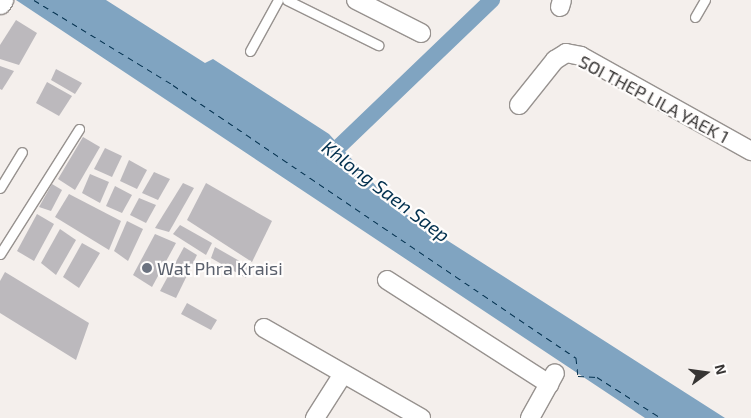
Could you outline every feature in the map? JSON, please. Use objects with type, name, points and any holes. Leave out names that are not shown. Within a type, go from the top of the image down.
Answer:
[{"type":"street","points":[[356,0],[421,33]]},
{"type":"street","name":"SOI THEP LILA YAEK 1","points":[[519,105],[555,60],[566,53],[581,56],[751,151]]},
{"type":"street","points":[[386,280],[552,378],[530,418]]},
{"type":"street","points":[[264,328],[421,418]]},
{"type":"street","points":[[315,418],[343,374]]},
{"type":"lane","points":[[250,51],[278,0]]},
{"type":"lane","points":[[287,0],[378,45]]},
{"type":"lane","points":[[695,17],[705,0]]},
{"type":"lane","points":[[0,254],[78,129]]},
{"type":"lane","points":[[0,188],[22,152]]},
{"type":"water","points":[[16,0],[106,0],[205,63],[213,59],[329,134],[395,207],[725,418],[645,418]]},
{"type":"building","points":[[16,20],[37,33],[19,65],[0,59],[0,45]]},
{"type":"building","points":[[0,66],[14,71],[2,90],[0,89]]},
{"type":"building","points":[[56,69],[82,83],[75,94],[51,80]]},
{"type":"building","points":[[47,82],[72,96],[59,116],[36,103]]},
{"type":"building","points":[[83,137],[100,147],[75,190],[58,179]]},
{"type":"building","points":[[105,148],[122,156],[112,177],[94,169]]},
{"type":"building","points":[[129,160],[147,170],[137,189],[120,181]]},
{"type":"building","points":[[154,172],[170,179],[158,200],[142,193]]},
{"type":"building","points":[[90,174],[109,182],[100,203],[82,193]]},
{"type":"building","points":[[183,183],[194,188],[169,232],[155,228]]},
{"type":"building","points":[[206,183],[272,221],[252,262],[187,220]]},
{"type":"building","points":[[52,184],[62,190],[51,211],[39,207]]},
{"type":"building","points":[[115,186],[132,195],[122,213],[106,206]]},
{"type":"building","points":[[69,194],[121,221],[109,250],[55,217]]},
{"type":"building","points":[[139,198],[156,205],[146,223],[130,215]]},
{"type":"building","points":[[37,214],[54,224],[34,261],[17,251]]},
{"type":"building","points":[[127,221],[143,229],[128,261],[114,251]]},
{"type":"building","points":[[180,225],[212,243],[206,255],[173,234]]},
{"type":"building","points":[[60,229],[76,240],[56,275],[41,263]]},
{"type":"building","points":[[155,234],[176,243],[152,287],[133,275]]},
{"type":"building","points":[[82,243],[100,253],[79,288],[63,277]]},
{"type":"building","points":[[184,247],[197,255],[176,298],[160,291]]},
{"type":"building","points":[[215,247],[250,267],[246,278],[211,258]]},
{"type":"building","points":[[5,272],[89,323],[76,360],[0,313],[0,281]]},
{"type":"building","points":[[187,303],[217,320],[211,330],[181,314]]},
{"type":"waterway","name":"Khlong Saen Saep","points":[[324,161],[492,0]]},
{"type":"ferry route","points":[[34,0],[173,85],[576,358],[578,376],[597,377],[661,418]]},
{"type":"place","name":"Wat Phra Kraisi","points":[[147,268]]}]
